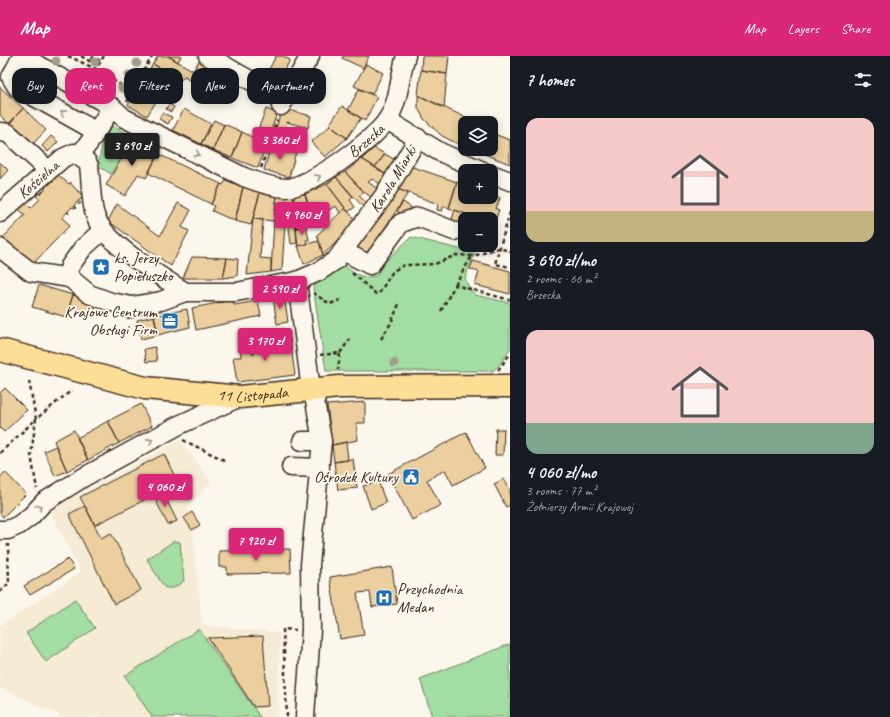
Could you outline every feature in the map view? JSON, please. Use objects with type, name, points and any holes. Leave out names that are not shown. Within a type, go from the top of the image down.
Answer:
[{"type":"main road","name":"11 Listopada","points":[[0,350],[145,388],[240,397],[311,390],[502,380]]},
{"type":"street","points":[[22,56],[11,72],[11,77],[17,87],[97,132]]},
{"type":"street","name":"Brzeska","points":[[22,56],[244,177],[264,184],[286,188],[311,180],[330,169],[366,141],[387,120],[397,97],[403,58]]},
{"type":"street","points":[[208,56],[247,78]]},
{"type":"street","points":[[303,68],[310,56]]},
{"type":"street","points":[[120,110],[97,132],[79,155],[89,166],[94,213],[103,230],[136,260],[185,292]]},
{"type":"street","points":[[387,120],[466,164]]},
{"type":"street","points":[[0,132],[8,133],[48,170]]},
{"type":"street","name":"Karola Miarki","points":[[185,292],[236,292],[297,281],[318,272],[340,256],[383,197],[421,140]]},
{"type":"street","name":"Kościelna","points":[[0,213],[24,194],[48,170],[70,153],[79,155]]},
{"type":"street","points":[[498,177],[510,181]]},
{"type":"street","points":[[340,256],[370,265],[401,223],[418,218],[454,231]]},
{"type":"street","points":[[70,278],[68,273],[70,266],[84,248],[103,230]]},
{"type":"street","points":[[0,248],[31,272],[70,278],[89,294],[112,302],[132,306],[161,301],[185,292]]},
{"type":"street","points":[[297,281],[311,390],[315,401],[322,441],[310,565],[312,630],[305,717]]},
{"type":"street","points":[[0,530],[8,530],[19,525],[31,516],[44,502],[84,477],[185,422],[240,397]]},
{"type":"street","points":[[302,441],[322,441]]},
{"type":"street","points":[[291,467],[320,468]]},
{"type":"path","points":[[68,56],[92,68]]},
{"type":"path","points":[[81,56],[91,62]]},
{"type":"path","points":[[97,68],[104,56]]},
{"type":"path","points":[[145,68],[152,56]]},
{"type":"path","points":[[88,67],[94,57],[101,61]]},
{"type":"path","points":[[120,110],[124,104]]},
{"type":"path","points":[[259,176],[281,106]]},
{"type":"path","points":[[510,212],[498,248],[510,251]]},
{"type":"path","points":[[340,256],[376,294],[380,292],[393,271],[404,265],[435,264],[456,255],[472,256],[485,252]]},
{"type":"path","points":[[497,252],[495,264],[510,267]]},
{"type":"path","points":[[441,311],[472,256]]},
{"type":"path","points":[[455,285],[510,300]]},
{"type":"path","points":[[381,339],[392,323],[399,304]]},
{"type":"path","points":[[338,374],[340,353],[350,339]]},
{"type":"path","points":[[317,355],[340,353]]},
{"type":"path","points":[[502,380],[510,354]]},
{"type":"path","points":[[29,381],[36,419],[31,455],[38,492]]},
{"type":"path","points":[[0,453],[36,419],[72,390]]},
{"type":"path","points":[[179,438],[226,460]]},
{"type":"path","points":[[287,717],[283,629],[312,630]]},
{"type":"shaded area","points":[[180,440],[211,482],[188,506],[188,511],[192,512],[200,525],[193,533],[202,625],[280,633],[278,717],[63,717],[0,688],[0,626],[81,572],[50,510]]},
{"type":"green space","points":[[112,126],[133,137],[111,174],[98,166],[103,140]]},
{"type":"green space","points":[[411,237],[458,249],[458,252],[475,253],[465,278],[469,288],[475,295],[510,303],[510,349],[501,363],[493,371],[326,371],[313,287],[341,261],[352,272],[365,277],[376,276],[385,262]]},
{"type":"green space","points":[[174,541],[180,542],[184,581],[175,587],[167,588],[164,587],[147,559]]},
{"type":"green space","points":[[75,599],[95,628],[46,662],[26,633]]},
{"type":"green space","points":[[199,629],[260,717],[152,717],[125,676]]},
{"type":"green space","points":[[510,644],[510,717],[432,717],[420,679]]},
{"type":"building","points":[[158,56],[168,56],[191,69],[191,81],[187,79],[187,77],[184,76],[183,77],[183,68],[160,68],[153,64]]},
{"type":"building","points":[[168,56],[181,56],[178,62]]},
{"type":"building","points":[[276,56],[283,56],[290,60],[286,68],[270,68]]},
{"type":"building","points":[[343,56],[369,56],[363,68],[342,58]]},
{"type":"building","points":[[422,56],[449,56],[447,74],[421,70]]},
{"type":"building","points":[[199,61],[212,68],[195,68]]},
{"type":"building","points":[[153,64],[160,68],[151,68]]},
{"type":"building","points":[[366,64],[383,73],[372,94],[354,86]]},
{"type":"building","points":[[421,70],[447,74],[444,108],[418,95]]},
{"type":"building","points":[[0,87],[12,98],[12,104],[19,104],[23,108],[9,124],[0,115]]},
{"type":"building","points":[[359,89],[377,97],[365,121],[348,110]]},
{"type":"building","points":[[418,95],[463,116],[458,116],[458,144],[442,136],[424,119],[418,108]]},
{"type":"building","points":[[129,104],[155,104],[147,116]]},
{"type":"building","points":[[169,104],[174,107],[171,112],[166,109]]},
{"type":"building","points":[[342,106],[361,118],[347,138],[329,125]]},
{"type":"building","points":[[23,108],[46,130],[31,146],[9,124]]},
{"type":"building","points":[[282,108],[311,116],[308,128],[287,122],[279,147],[271,145]]},
{"type":"building","points":[[184,109],[211,124],[201,144],[173,130]]},
{"type":"building","points":[[266,109],[277,113],[258,168],[232,158],[242,132],[258,140],[262,128],[259,127]]},
{"type":"building","points":[[162,113],[172,117],[168,124],[159,119]]},
{"type":"building","points":[[214,120],[224,125],[213,150],[201,144]]},
{"type":"building","points":[[224,124],[242,132],[232,158],[213,150]]},
{"type":"building","points":[[330,126],[347,138],[325,157],[311,142]]},
{"type":"building","points":[[288,131],[301,134],[296,152],[283,148]]},
{"type":"building","points":[[51,136],[58,142],[48,152],[42,146]]},
{"type":"building","points":[[498,136],[510,140],[510,164],[489,156],[498,156]]},
{"type":"building","points":[[133,139],[148,146],[147,148],[158,154],[146,178],[138,174],[125,196],[106,185]]},
{"type":"building","points":[[271,145],[296,152],[289,177],[264,170]]},
{"type":"building","points":[[374,148],[385,154],[375,167],[362,159]]},
{"type":"building","points":[[158,154],[221,184],[211,204],[148,173]]},
{"type":"building","points":[[385,154],[397,161],[388,176],[375,167]]},
{"type":"building","points":[[362,159],[388,176],[382,185],[372,179],[368,182],[379,190],[374,199],[364,192],[345,172]]},
{"type":"building","points":[[0,162],[8,170],[0,179]]},
{"type":"building","points":[[407,165],[457,182],[449,208],[444,206],[442,211],[437,210],[438,204],[392,187]]},
{"type":"building","points":[[345,172],[364,192],[359,196],[369,205],[365,209],[336,177]]},
{"type":"building","points":[[58,175],[69,184],[71,182],[71,184],[82,195],[85,194],[85,196],[78,201],[81,203],[79,205],[77,202],[74,206],[76,208],[75,209],[72,207],[68,211],[69,214],[67,212],[62,218],[70,225],[30,267],[1,240],[25,215],[19,209],[25,202],[31,208],[40,199],[36,196],[39,193],[40,194],[46,188],[44,187],[47,184],[49,185]]},
{"type":"building","points":[[336,177],[353,197],[350,200],[355,207],[348,212],[327,184]]},
{"type":"building","points":[[226,180],[243,187],[235,221],[212,211],[214,206],[211,204],[221,184],[223,185]]},
{"type":"building","points":[[457,182],[458,204],[498,204],[496,209],[499,210],[498,213],[461,212],[449,208]]},
{"type":"building","points":[[327,184],[345,208],[340,213],[336,206],[320,214],[320,217],[312,218],[305,194]]},
{"type":"building","points":[[243,187],[260,192],[251,225],[235,221]]},
{"type":"building","points":[[392,187],[408,193],[367,255],[353,246]]},
{"type":"building","points":[[260,192],[277,195],[274,221],[253,219]]},
{"type":"building","points":[[305,194],[312,217],[305,218],[306,226],[296,228],[294,196]]},
{"type":"building","points":[[277,195],[294,196],[295,219],[274,221]]},
{"type":"building","points":[[403,202],[412,208],[406,217],[397,211]]},
{"type":"building","points":[[178,203],[191,210],[182,227],[189,231],[171,266],[108,221],[117,204],[160,236]]},
{"type":"building","points":[[345,208],[357,222],[323,255],[317,235]]},
{"type":"building","points":[[455,210],[460,212],[458,212],[458,228],[450,225]]},
{"type":"building","points":[[253,219],[263,220],[260,258],[271,259],[271,272],[247,275]]},
{"type":"building","points":[[295,219],[297,243],[291,244],[288,220]]},
{"type":"building","points":[[274,221],[282,221],[285,223],[282,270],[271,272]]},
{"type":"building","points":[[306,226],[309,240],[306,240],[307,244],[298,246],[296,228]]},
{"type":"building","points":[[319,241],[323,255],[304,264],[298,246]]},
{"type":"building","points":[[192,257],[227,258],[223,278],[183,278]]},
{"type":"building","points":[[227,258],[238,259],[237,276],[223,278]]},
{"type":"building","points":[[473,261],[510,271],[510,294],[475,285],[479,272],[470,269]]},
{"type":"building","points":[[39,285],[73,295],[66,317],[32,307]]},
{"type":"building","points":[[73,295],[97,303],[93,315],[69,307]]},
{"type":"building","points":[[284,295],[288,322],[277,324],[273,297]]},
{"type":"building","points":[[233,300],[234,305],[258,301],[261,316],[196,330],[192,308]]},
{"type":"building","points":[[187,309],[190,327],[158,335],[154,316]]},
{"type":"building","points":[[136,312],[137,317],[126,319],[126,313]]},
{"type":"building","points":[[154,316],[158,335],[141,339],[137,320]]},
{"type":"building","points":[[290,338],[295,375],[237,382],[233,357],[241,357],[240,345],[251,344],[252,354],[273,351],[272,340]]},
{"type":"building","points":[[155,347],[157,361],[146,362],[144,349]]},
{"type":"building","points":[[5,388],[27,410],[4,432],[0,428],[0,393]]},
{"type":"building","points":[[365,402],[365,423],[356,423],[358,440],[332,445],[327,405]]},
{"type":"building","points":[[141,404],[152,426],[119,443],[108,421]]},
{"type":"building","points":[[108,421],[119,443],[88,460],[77,438]]},
{"type":"building","points":[[496,429],[504,429],[503,455],[495,455]]},
{"type":"building","points":[[74,430],[88,460],[67,471],[54,441]]},
{"type":"building","name":"Ośrodek Kultury","points":[[466,432],[485,468],[453,485],[445,470],[427,480],[441,505],[412,520],[388,474]]},
{"type":"building","points":[[346,442],[348,460],[334,462],[332,445]]},
{"type":"building","points":[[56,446],[67,471],[55,476],[44,451]]},
{"type":"building","points":[[164,454],[178,483],[95,525],[80,497]]},
{"type":"building","points":[[353,459],[357,488],[338,490],[334,462]]},
{"type":"building","points":[[5,472],[26,494],[3,517],[0,513],[0,478]]},
{"type":"building","points":[[504,479],[510,490],[510,505],[506,507],[494,484]]},
{"type":"building","points":[[378,481],[386,503],[371,509],[363,486]]},
{"type":"building","points":[[162,491],[177,521],[168,525],[153,495]]},
{"type":"building","points":[[85,506],[101,538],[111,533],[141,590],[114,604],[69,514]]},
{"type":"building","points":[[192,512],[200,525],[192,530],[184,518]]},
{"type":"building","points":[[290,549],[291,573],[227,574],[227,567],[219,567],[219,551]]},
{"type":"building","points":[[68,559],[74,569],[30,595],[24,586]]},
{"type":"building","name":"Przychodnia Medan","points":[[392,567],[397,604],[372,607],[370,592],[357,593],[364,635],[340,639],[330,577]]},
{"type":"building","points":[[263,636],[268,706],[254,707],[208,638]]},
{"type":"place","name":"ks. Jerzy Popiełuszko","points":[[101,267]]},
{"type":"place","name":"Krajowe Centrum Obsługi Firm","points":[[170,321]]},
{"type":"place","name":"Ośrodek Kultury","points":[[411,477]]},
{"type":"place","name":"Przychodnia Medan","points":[[384,598]]}]
